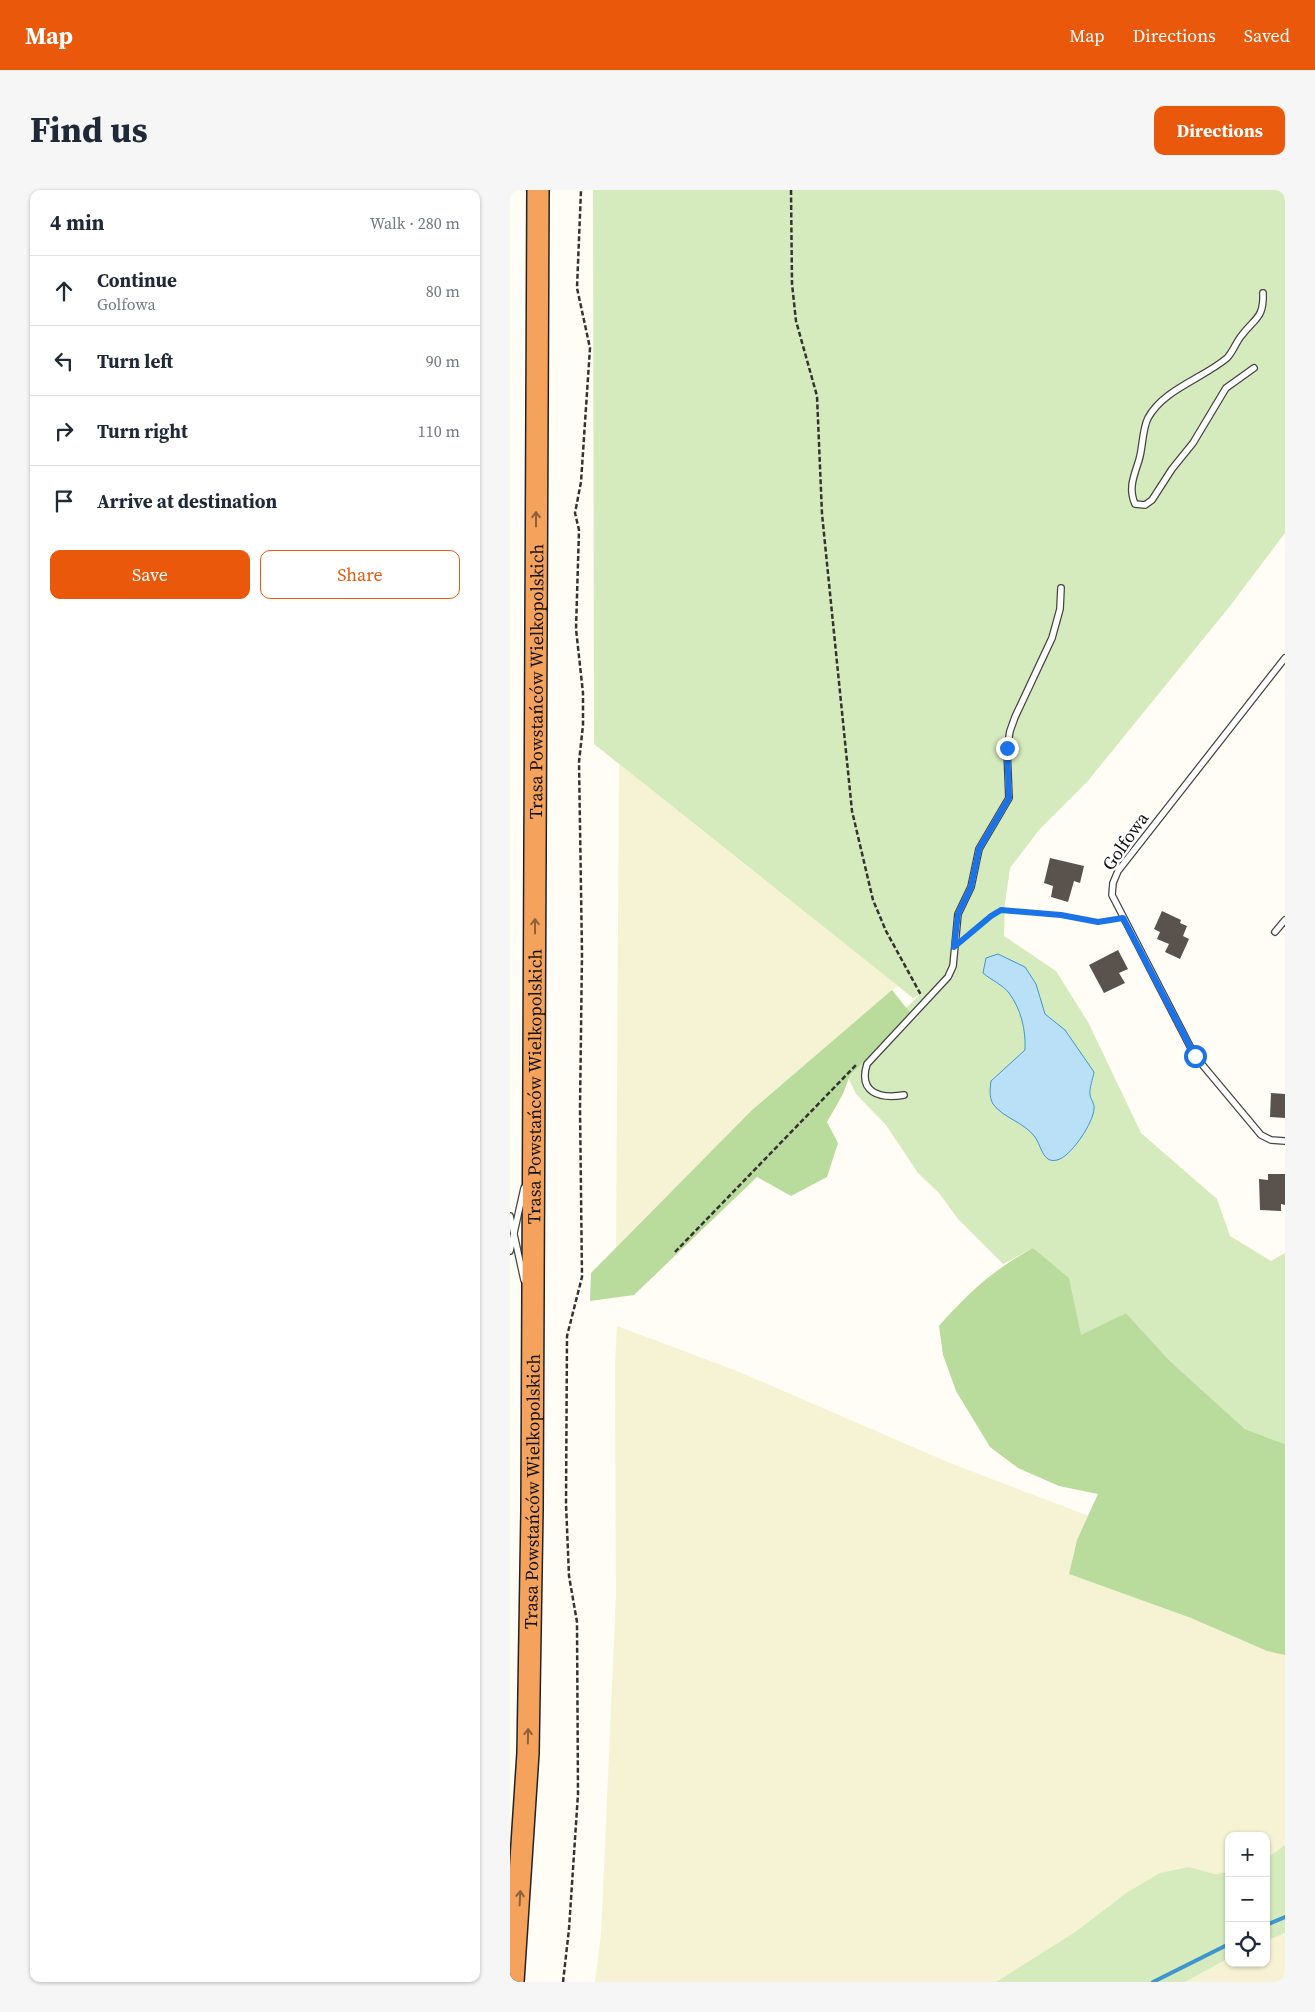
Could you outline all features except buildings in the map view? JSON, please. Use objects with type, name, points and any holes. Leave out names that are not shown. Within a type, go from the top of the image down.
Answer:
[{"type":"highway","name":"Trasa Powstańców Wielkopolskich","points":[[513,1982],[528,1753],[533,1324],[538,190]]},
{"type":"lane","points":[[1254,368],[1226,388],[1193,443],[1172,469],[1152,500],[1146,505],[1135,504],[1132,497],[1131,483],[1141,455],[1148,419],[1162,400],[1228,356],[1242,335],[1258,318],[1263,308],[1263,293]]},
{"type":"lane","points":[[904,1095],[883,1097],[873,1092],[866,1083],[864,1072],[867,1064],[948,977],[953,966],[958,914],[971,887],[979,849],[1009,798],[1007,748],[1010,731],[1025,694],[1052,638],[1060,609],[1062,588]]},
{"type":"lane","name":"Golfowa","points":[[1285,658],[1118,871],[1113,884],[1112,895],[1195,1056],[1261,1135],[1271,1140],[1285,1141]]},
{"type":"lane","points":[[1275,932],[1285,920]]},
{"type":"lane","points":[[510,1251],[534,1142]]},
{"type":"lane","points":[[510,1216],[533,1324]]},
{"type":"path","points":[[563,1982],[569,1929],[578,1794],[577,1622],[569,1576],[566,1504],[566,1336],[582,1276],[580,1108],[582,954],[579,762],[583,725],[583,693],[576,629],[579,530],[575,512],[581,482],[590,348],[577,288],[581,190]]},
{"type":"path","points":[[791,190],[792,284],[796,321],[818,396],[822,514],[852,811],[873,900],[886,931],[922,996],[917,1002]]},
{"type":"path","points":[[954,947],[1001,910],[1061,915],[1098,922],[1123,918]]},
{"type":"path","points":[[675,1252],[859,1062]]},
{"type":"shaded area","points":[[619,764],[898,986],[752,1110],[616,1248]]},
{"type":"shaded area","points":[[617,1326],[737,1371],[950,1463],[1089,1516],[1077,1540],[1069,1574],[1191,1618],[1267,1651],[1285,1655],[1285,1845],[1270,1856],[1270,1832],[1225,1832],[1225,1873],[1215,1874],[1189,1867],[1126,1893],[1075,1932],[996,1982],[595,1982],[601,1934],[616,1596],[615,1364]]},
{"type":"shaded area","points":[[1285,1933],[1285,1982],[1185,1982],[1225,1960],[1225,1967],[1270,1967],[1270,1939]]},
{"type":"green space","points":[[593,190],[1285,190],[1285,533],[1230,606],[1087,782],[1039,830],[1010,868],[1005,903],[1004,936],[1056,971],[1088,1022],[1141,1133],[1217,1199],[1230,1236],[1271,1261],[1285,1253],[1285,1444],[1245,1429],[1170,1361],[1126,1313],[1081,1336],[1033,1248],[1003,1264],[958,1219],[939,1193],[918,1173],[886,1125],[856,1094],[843,1067],[923,992],[913,998],[594,744]]},
{"type":"green space","points":[[892,990],[912,1015],[850,1075],[843,1094],[827,1122],[838,1143],[827,1177],[791,1196],[757,1177],[634,1295],[590,1301],[591,1273],[752,1110]]},
{"type":"green space","points":[[1033,1248],[1069,1278],[1081,1335],[1126,1313],[1170,1361],[1245,1429],[1285,1444],[1285,1655],[1267,1651],[1191,1618],[1069,1574],[1077,1540],[1098,1494],[1059,1486],[1018,1468],[990,1447],[956,1391],[943,1355],[939,1326],[982,1283]]},
{"type":"green space","points":[[1285,1845],[1285,1933],[1270,1939],[1270,1877],[1270,1856]]},
{"type":"green space","points":[[1189,1867],[1215,1874],[1225,1873],[1225,1960],[1185,1982],[996,1982],[1075,1932],[1126,1893],[1160,1873]]},
{"type":"water","points":[[998,954],[1025,967],[1036,984],[1045,1014],[1065,1030],[1094,1072],[1090,1092],[1094,1107],[1093,1115],[1071,1151],[1060,1159],[1050,1160],[1046,1158],[1035,1137],[1025,1127],[997,1109],[991,1099],[991,1081],[1025,1050],[1025,1035],[1017,1006],[1004,987],[983,973],[986,958]]},
{"type":"waterway","points":[[1270,1923],[1285,1917]]},
{"type":"waterway","points":[[1153,1982],[1225,1946]]},
{"type":"route","points":[[1007,748],[1009,798],[979,849],[971,887],[958,914],[954,947],[1001,910],[1061,915],[1098,922],[1123,918],[1195,1056]]}]
